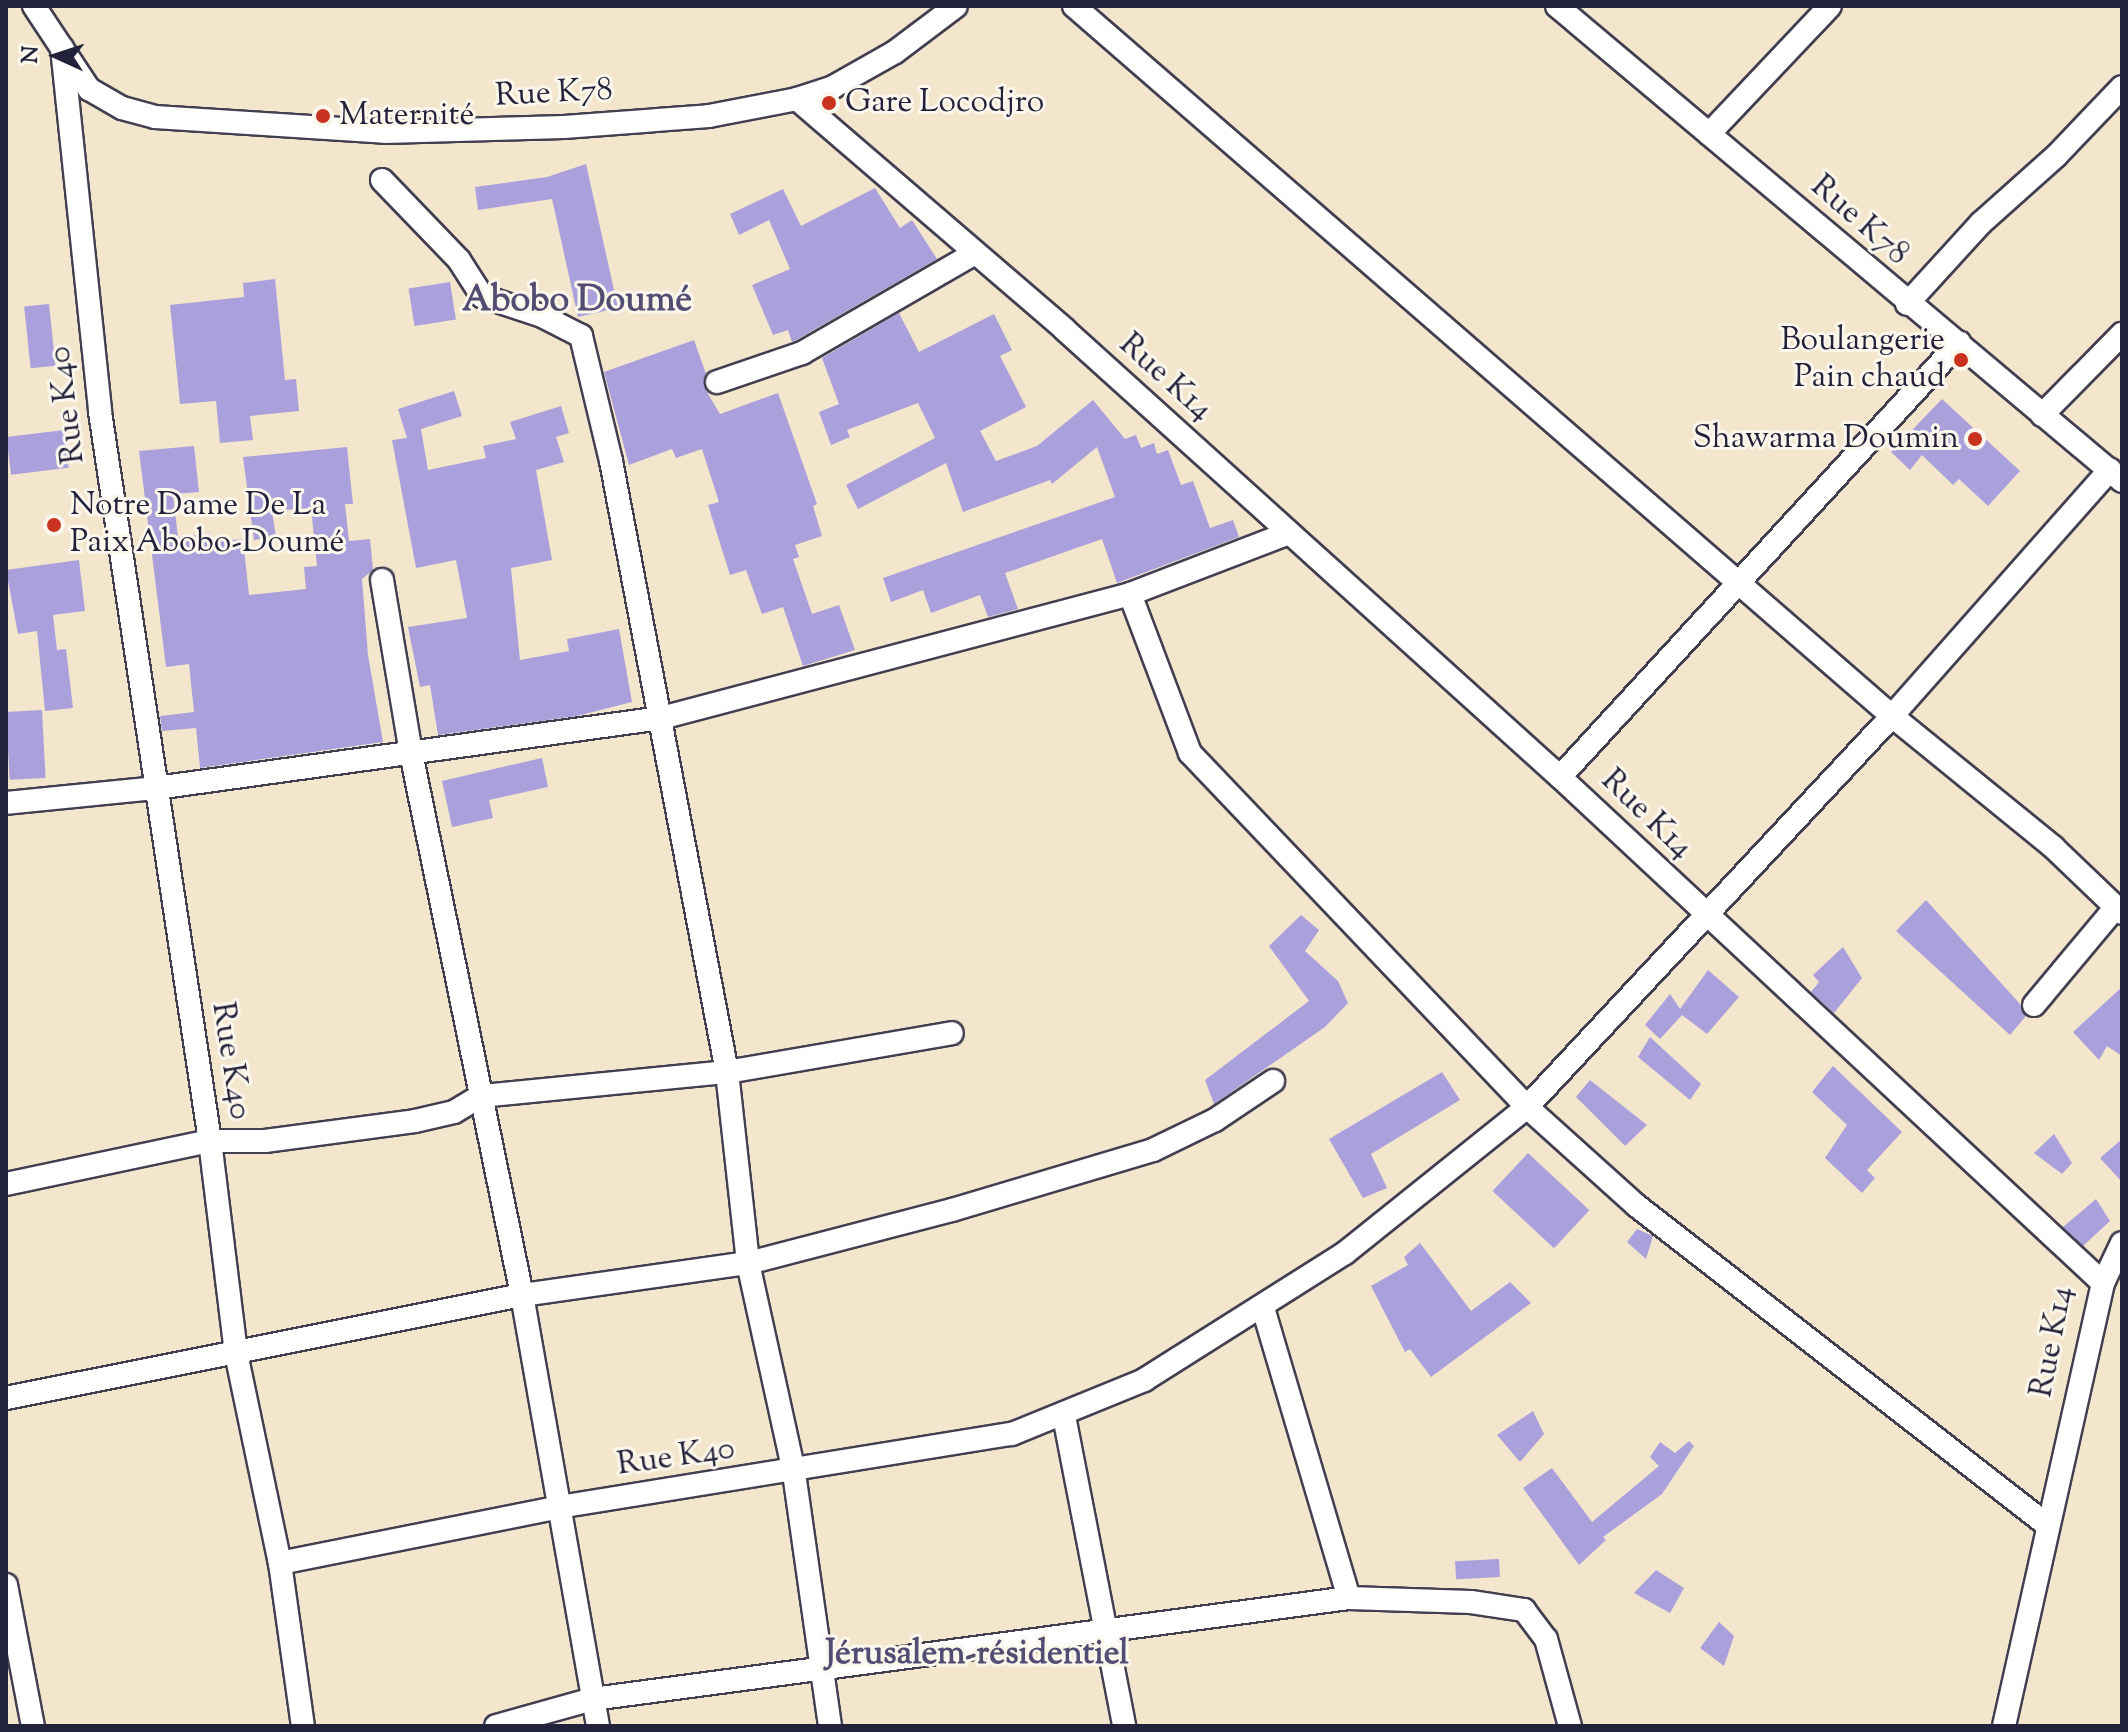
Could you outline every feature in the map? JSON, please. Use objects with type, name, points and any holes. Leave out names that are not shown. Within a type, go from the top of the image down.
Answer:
[{"type":"street","name":"Rue K78","points":[[34,6],[89,89],[122,108],[155,117],[385,132],[564,127],[709,116],[797,99],[833,87],[895,52],[956,6]]},
{"type":"street","points":[[1074,6],[1892,716],[2053,847],[2119,910],[2034,1005]]},
{"type":"street","name":"Rue K78","points":[[1557,6],[1907,304],[1959,343],[2116,476]]},
{"type":"street","points":[[1709,134],[1830,6]]},
{"type":"street","name":"Rue K40","points":[[62,48],[100,412],[210,1141],[236,1353],[280,1563],[559,1507],[794,1473],[1012,1434],[1064,1416],[1144,1380],[1263,1308],[1345,1253],[1527,1107],[2116,476]]},
{"type":"street","points":[[1907,304],[1981,223],[2056,156],[2122,87]]},
{"type":"street","name":"Rue K14","points":[[797,99],[975,253],[1560,777],[1705,916],[2103,1283],[2004,1726]]},
{"type":"street","points":[[382,180],[459,260],[482,296],[542,316],[581,336],[661,718],[727,1072],[748,1263],[794,1473],[830,1726]]},
{"type":"street","points":[[717,382],[802,353],[975,253]]},
{"type":"street","points":[[2042,415],[2122,334]]},
{"type":"street","points":[[1560,777],[1742,585],[1959,343]]},
{"type":"street","points":[[6,803],[156,788],[661,718],[1130,594],[1289,533]]},
{"type":"street","points":[[382,580],[411,753],[522,1295],[598,1726]]},
{"type":"street","points":[[1130,594],[1190,753],[1527,1107],[1637,1206],[2047,1525]]},
{"type":"street","points":[[6,1184],[210,1141],[265,1141],[415,1121],[454,1112],[481,1096],[727,1072],[952,1033]]},
{"type":"street","points":[[6,1398],[522,1295],[748,1263],[952,1210],[1153,1150],[1215,1120],[1273,1081]]},
{"type":"street","points":[[2103,1283],[2122,1243]]},
{"type":"street","points":[[1263,1308],[1349,1598]]},
{"type":"street","points":[[1064,1416],[1124,1726]]},
{"type":"street","points":[[280,1563],[303,1726]]},
{"type":"street","points":[[6,1585],[33,1726]]},
{"type":"street","points":[[496,1726],[593,1699],[1103,1628],[1349,1598],[1471,1602],[1524,1610],[1546,1639],[1570,1726]]},
{"type":"building","points":[[586,164],[618,308],[578,317],[552,199],[478,210],[475,187],[547,177]]},
{"type":"building","points":[[875,188],[900,228],[912,220],[937,259],[792,342],[788,330],[773,335],[752,285],[790,269],[769,220],[739,235],[730,214],[783,189],[801,226]]},
{"type":"building","points":[[275,279],[285,380],[296,379],[299,411],[250,416],[253,440],[220,443],[216,401],[180,404],[170,305],[244,297],[243,283]]},
{"type":"building","points":[[450,282],[456,320],[414,326],[409,289]]},
{"type":"building","points":[[49,304],[55,366],[31,368],[24,307]]},
{"type":"building","points":[[899,313],[919,352],[994,314],[1012,350],[1000,356],[1026,407],[980,431],[996,461],[1037,446],[1093,400],[1125,439],[1136,435],[1141,448],[1154,443],[1157,454],[1168,450],[1181,485],[1193,481],[1210,528],[1233,520],[1239,537],[1117,583],[1102,539],[1005,573],[1018,609],[988,617],[980,595],[931,613],[923,590],[891,602],[883,578],[1115,497],[1097,447],[1052,484],[1050,480],[963,512],[946,463],[858,509],[846,485],[935,438],[918,403],[847,430],[850,437],[831,445],[819,412],[839,404],[822,358]]},
{"type":"building","points":[[694,340],[706,374],[704,387],[720,414],[778,393],[817,504],[813,506],[822,536],[795,545],[799,557],[793,559],[812,614],[839,605],[855,650],[803,666],[783,607],[762,614],[746,570],[730,575],[708,505],[719,502],[702,449],[676,458],[672,449],[629,465],[604,372]]},
{"type":"building","points":[[454,391],[462,416],[421,429],[428,470],[486,458],[483,446],[516,439],[510,422],[561,406],[569,433],[556,437],[564,462],[536,470],[552,560],[511,568],[520,660],[569,651],[567,639],[619,629],[632,702],[577,716],[438,735],[430,685],[420,687],[408,627],[467,618],[456,560],[416,568],[392,440],[407,438],[398,409]]},
{"type":"building","points":[[1942,399],[2020,471],[1988,506],[1959,479],[1953,485],[1922,455],[1910,470],[1891,452]]},
{"type":"building","points":[[64,430],[69,468],[11,475],[6,437]]},
{"type":"building","points":[[194,446],[199,492],[173,494],[178,537],[210,534],[211,542],[243,539],[249,595],[306,589],[304,567],[317,566],[311,508],[272,511],[276,537],[254,540],[243,457],[347,447],[353,504],[345,504],[349,541],[370,539],[373,570],[362,579],[368,655],[383,742],[200,768],[196,728],[162,731],[160,716],[194,712],[189,664],[166,667],[139,451]]},
{"type":"building","points":[[79,560],[85,611],[53,615],[57,650],[66,649],[73,708],[45,711],[37,631],[18,634],[6,570]]},
{"type":"building","points":[[42,710],[46,778],[10,780],[6,712]]},
{"type":"building","points":[[542,758],[548,787],[489,800],[493,818],[452,827],[442,781]]},
{"type":"building","points":[[1926,900],[2020,1004],[2026,1016],[2010,1035],[1896,931]]},
{"type":"building","points":[[1301,915],[1319,930],[1305,951],[1338,981],[1348,1003],[1325,1027],[1214,1104],[1205,1080],[1309,1001],[1269,946]]},
{"type":"building","points":[[1843,947],[1862,978],[1834,1013],[1811,992],[1819,982],[1813,975]]},
{"type":"building","points":[[1708,970],[1739,997],[1707,1034],[1682,1015],[1660,1039],[1645,1025],[1670,994],[1680,1009]]},
{"type":"building","points":[[2122,987],[2122,1056],[2107,1046],[2099,1060],[2073,1032]]},
{"type":"building","points":[[1650,1037],[1701,1084],[1690,1100],[1638,1057]]},
{"type":"building","points":[[1833,1066],[1902,1132],[1867,1170],[1875,1178],[1862,1193],[1825,1158],[1847,1125],[1812,1092]]},
{"type":"building","points":[[1442,1072],[1460,1100],[1371,1154],[1387,1188],[1363,1198],[1329,1139]]},
{"type":"building","points":[[1590,1080],[1647,1125],[1625,1146],[1576,1097]]},
{"type":"building","points":[[2054,1134],[2072,1163],[2062,1174],[2034,1153]]},
{"type":"building","points":[[2122,1139],[2122,1182],[2100,1158]]},
{"type":"building","points":[[1528,1153],[1589,1210],[1554,1248],[1493,1191]]},
{"type":"building","points":[[2096,1199],[2110,1221],[2083,1246],[2063,1227]]},
{"type":"building","points":[[1637,1229],[1653,1236],[1646,1259],[1627,1242]]},
{"type":"building","points":[[1420,1243],[1471,1311],[1510,1282],[1531,1303],[1431,1377],[1410,1349],[1405,1352],[1371,1286],[1408,1265],[1404,1257]]},
{"type":"building","points":[[1533,1411],[1544,1434],[1520,1462],[1497,1435]]},
{"type":"building","points":[[1689,1441],[1694,1446],[1662,1494],[1603,1537],[1606,1540],[1579,1565],[1523,1488],[1552,1468],[1592,1522],[1659,1466],[1650,1457],[1660,1442],[1675,1453]]},
{"type":"building","points":[[1499,1559],[1500,1577],[1456,1579],[1455,1561]]},
{"type":"building","points":[[1656,1570],[1684,1588],[1670,1613],[1634,1593]]},
{"type":"building","points":[[1719,1622],[1734,1636],[1724,1666],[1700,1648]]},
{"type":"place","name":"Gare Locodjro","points":[[829,103]]},
{"type":"place","name":"Maternité","points":[[323,116]]},
{"type":"place","name":"Boulangerie Pain chaud","points":[[1961,360]]},
{"type":"place","name":"Shawarma Doumin","points":[[1975,439]]},
{"type":"place","name":"Notre Dame De La Paix Abobo-Doumé","points":[[54,525]]},
{"type":"district","name":"Abobo Doumé","points":[[577,302]]},
{"type":"district","name":"Jérusalem-résidentiel","points":[[977,1655]]}]
